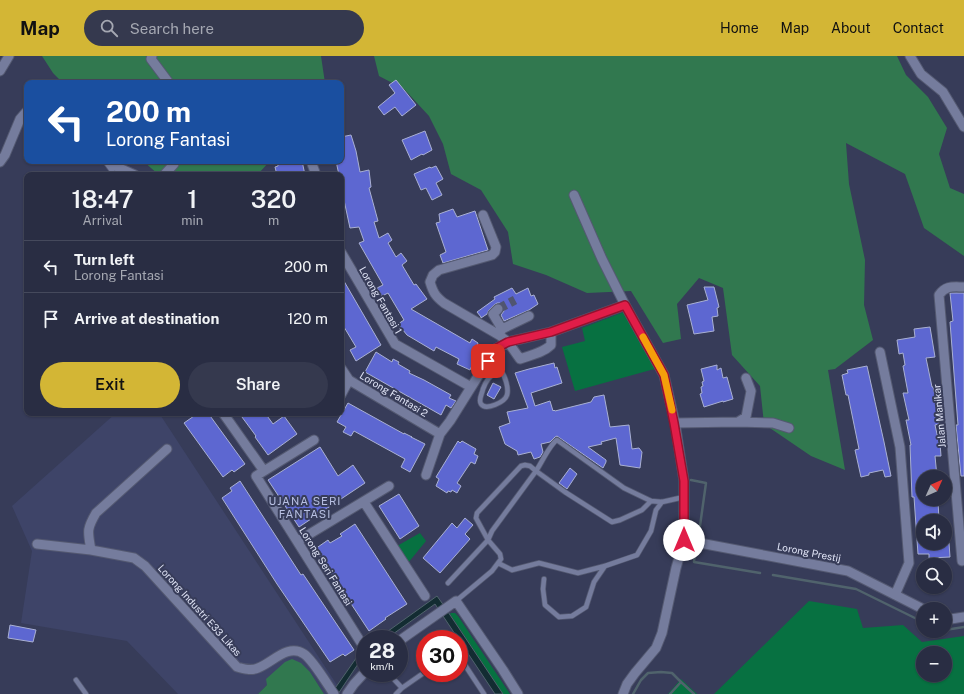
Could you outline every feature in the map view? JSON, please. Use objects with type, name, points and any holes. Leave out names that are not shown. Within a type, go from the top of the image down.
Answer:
[{"type":"street","points":[[0,72],[9,56]]},
{"type":"street","points":[[152,56],[151,59],[167,80]]},
{"type":"street","points":[[910,56],[921,74],[943,92],[964,127]]},
{"type":"street","points":[[0,162],[5,155],[20,118],[24,114]]},
{"type":"street","points":[[111,164],[128,172]]},
{"type":"street","points":[[167,172],[174,164]]},
{"type":"street","points":[[574,195],[602,259],[625,305],[664,375],[684,481],[684,540],[676,568],[662,633],[656,648],[635,673],[623,694]]},
{"type":"street","points":[[483,215],[496,248],[492,255],[439,270],[433,275],[430,282],[433,292],[437,298],[500,332]]},
{"type":"street","name":"Lorong Fantasi 1","points":[[344,257],[395,344],[471,387]]},
{"type":"street","name":"Jalan Manikar","points":[[964,287],[947,287],[942,290],[939,295],[962,561],[964,560]]},
{"type":"street","points":[[426,475],[440,434],[471,387],[484,375],[495,349],[508,342],[551,332],[625,305]]},
{"type":"street","points":[[498,309],[493,314],[500,332],[520,359],[547,349],[551,344],[551,332]]},
{"type":"street","points":[[500,332],[529,316]]},
{"type":"street","points":[[880,352],[900,447],[910,563],[895,595]]},
{"type":"street","name":"Lorong Fantasi 2","points":[[344,372],[349,380],[440,434]]},
{"type":"street","points":[[738,422],[746,417],[751,391],[746,378]]},
{"type":"street","points":[[344,389],[349,380]]},
{"type":"street","name":"Lorong Seri Fantasi","points":[[225,416],[260,473],[298,541],[356,634]]},
{"type":"street","points":[[674,423],[773,423],[790,428]]},
{"type":"street","points":[[260,473],[314,440]]},
{"type":"street","points":[[91,550],[88,531],[90,522],[96,513],[167,449]]},
{"type":"street","points":[[298,541],[390,486]]},
{"type":"street","points":[[364,502],[425,596]]},
{"type":"street","name":"Lorong Prestij","points":[[684,540],[848,571],[916,606]]},
{"type":"street","name":"Lorong Industri E33 Likas","points":[[37,544],[91,550],[134,558],[146,566],[237,667],[248,670],[258,668],[282,654],[291,651],[298,652],[304,654],[312,663],[332,691]]},
{"type":"street","points":[[408,635],[456,601],[483,639],[518,694]]},
{"type":"street","points":[[952,619],[964,617]]},
{"type":"street","points":[[348,694],[356,682]]},
{"type":"lane","points":[[498,371],[501,371],[504,375],[507,385],[507,395],[497,405],[486,406],[481,403],[480,398],[486,382],[484,375],[498,371]]},
{"type":"lane","points":[[448,583],[488,540],[492,531],[536,471],[553,442],[557,440],[624,488],[651,501],[662,502],[684,497]]},
{"type":"lane","points":[[456,601],[492,571],[501,559],[500,554],[488,540],[476,518],[477,513],[520,466],[530,466],[565,492],[612,522],[642,510],[651,501]]},
{"type":"lane","points":[[498,564],[512,570],[539,563],[578,573],[637,555],[651,531],[656,510],[662,502]]},
{"type":"lane","points":[[544,579],[542,589],[545,605],[559,617],[572,616],[586,607],[594,582],[605,566]]},
{"type":"lane","points":[[468,670],[484,694]]},
{"type":"lane","points":[[396,694],[416,678]]},
{"type":"lane","points":[[76,680],[86,694]]},
{"type":"lane","points":[[396,682],[402,688]]},
{"type":"shaded area","points":[[113,416],[161,416],[337,685],[331,694],[324,694],[310,672],[267,685],[258,694],[178,694],[127,641],[21,623],[32,551],[12,506]]},
{"type":"shaded area","points":[[437,596],[460,630],[452,630],[435,604],[399,630],[390,630]]},
{"type":"shaded area","points":[[468,642],[503,694],[495,694],[468,654]]},
{"type":"shaded area","points":[[356,658],[356,667],[338,694],[331,694]]},
{"type":"green space","points":[[42,56],[321,56],[325,80],[60,80],[53,73]]},
{"type":"green space","points":[[374,56],[897,56],[906,75],[928,97],[947,128],[939,154],[950,188],[964,194],[964,256],[924,228],[905,174],[846,143],[849,184],[865,260],[864,305],[873,340],[835,369],[828,370],[845,470],[811,456],[764,424],[760,386],[732,355],[723,288],[699,278],[677,304],[681,339],[663,343],[631,291],[587,293],[546,275],[513,264],[508,232],[481,190],[451,174],[443,144],[429,116],[404,89],[379,76]]},
{"type":"green space","points":[[146,164],[267,164],[260,172],[156,172]]},
{"type":"green space","points":[[624,312],[658,368],[575,391],[562,347],[585,341],[582,328]]},
{"type":"green space","points":[[420,533],[426,541],[408,563],[397,546]]},
{"type":"green space","points":[[809,601],[857,609],[863,628],[903,625],[922,642],[964,636],[964,694],[714,694]]},
{"type":"green space","points":[[455,613],[467,630],[461,630],[450,614]]},
{"type":"green space","points":[[468,631],[510,694],[503,694],[468,641]]},
{"type":"green space","points":[[292,659],[301,663],[310,672],[324,694],[258,694],[267,685],[266,679],[285,662]]},
{"type":"green space","points":[[681,679],[697,694],[668,694]]},
{"type":"building","points":[[396,80],[416,105],[402,116],[395,107],[384,115],[378,107],[395,93],[389,85]]},
{"type":"building","points":[[425,131],[432,150],[411,160],[402,140]]},
{"type":"building","points":[[351,135],[360,172],[369,170],[371,187],[369,188],[378,221],[374,222],[379,238],[388,233],[392,240],[388,243],[396,257],[401,253],[407,261],[402,265],[414,285],[416,284],[427,299],[411,309],[470,343],[472,339],[478,343],[477,346],[483,349],[479,358],[476,356],[470,370],[457,364],[459,359],[436,347],[434,351],[407,335],[398,324],[404,320],[388,293],[382,296],[377,288],[383,285],[359,243],[364,241],[359,227],[350,228],[344,200],[344,172],[338,172],[337,164],[344,164],[344,136]]},
{"type":"building","points":[[278,164],[303,164],[304,172],[276,172],[275,167],[278,166]]},
{"type":"building","points":[[436,166],[443,179],[436,183],[442,195],[432,200],[426,188],[421,190],[414,174]]},
{"type":"building","points":[[453,209],[457,217],[475,211],[488,250],[443,263],[440,255],[446,252],[436,223],[440,222],[439,214]]},
{"type":"building","points":[[344,281],[381,345],[356,361],[350,350],[356,347],[344,327]]},
{"type":"building","points":[[704,287],[714,287],[719,307],[717,308],[718,316],[712,317],[714,331],[694,334],[687,305],[708,300]]},
{"type":"building","points":[[512,288],[516,294],[528,288],[531,296],[534,295],[538,304],[529,310],[504,321],[501,315],[504,311],[504,307],[500,303],[497,303],[481,318],[477,312],[495,299],[494,297]]},
{"type":"building","points":[[950,293],[964,293],[964,476],[961,476],[956,425],[958,425],[950,322],[953,321]]},
{"type":"building","points":[[930,327],[935,357],[926,358],[939,412],[937,412],[939,424],[935,425],[940,443],[941,456],[935,456],[936,470],[916,470],[916,506],[938,506],[939,514],[916,514],[916,526],[914,497],[912,497],[911,445],[906,420],[909,420],[903,393],[908,393],[903,366],[905,365],[903,353],[899,354],[897,340],[915,337],[914,329]]},
{"type":"building","points":[[376,352],[392,362],[393,359],[399,362],[398,364],[410,371],[409,373],[451,395],[449,398],[456,401],[451,408],[446,405],[441,415],[365,372]]},
{"type":"building","points":[[554,363],[555,368],[557,367],[562,383],[531,393],[535,406],[550,401],[553,411],[555,411],[591,402],[594,397],[604,395],[610,427],[629,425],[632,449],[639,448],[642,452],[640,468],[620,465],[616,438],[601,442],[602,444],[588,447],[606,460],[603,468],[557,436],[550,442],[541,444],[543,452],[540,457],[534,459],[531,452],[518,455],[517,451],[505,444],[499,427],[510,423],[507,412],[528,408],[515,373]]},
{"type":"building","points":[[717,365],[717,370],[721,368],[723,378],[727,377],[733,399],[704,407],[700,394],[702,393],[702,382],[704,381],[701,369]]},
{"type":"building","points":[[867,366],[891,476],[885,477],[883,470],[869,473],[869,475],[861,477],[855,450],[859,449],[848,395],[846,395],[842,375],[848,373],[847,370]]},
{"type":"building","points":[[493,383],[501,387],[494,399],[487,395]]},
{"type":"building","points":[[348,403],[425,444],[410,472],[401,467],[405,459],[354,431],[351,436],[343,432],[346,427],[337,422],[340,416],[344,416],[344,410]]},
{"type":"building","points":[[194,416],[210,416],[245,464],[234,472],[232,470],[223,477],[184,423]]},
{"type":"building","points":[[241,416],[267,416],[273,424],[284,416],[297,434],[268,455],[255,437],[256,436]]},
{"type":"building","points":[[458,441],[460,443],[462,441],[476,449],[474,454],[478,456],[475,464],[471,462],[457,483],[461,486],[457,493],[452,490],[451,492],[448,491],[447,493],[436,486],[439,479],[436,477]]},
{"type":"building","points":[[320,447],[338,476],[353,465],[365,483],[299,527],[268,480]]},
{"type":"building","points":[[570,468],[577,474],[567,489],[559,483]]},
{"type":"building","points":[[240,481],[301,575],[303,574],[354,650],[345,656],[343,654],[330,662],[277,584],[222,498],[232,491],[230,488]]},
{"type":"building","points":[[399,494],[419,526],[400,539],[379,506]]},
{"type":"building","points":[[465,518],[473,525],[465,534],[470,539],[440,573],[423,558],[452,523],[457,528]]},
{"type":"building","points":[[355,524],[407,604],[385,618],[386,619],[370,630],[368,630],[315,549],[328,540],[330,543],[342,536],[340,534]]},
{"type":"building","points":[[918,550],[950,550],[950,557],[929,558],[929,554],[918,554]]},
{"type":"building","points":[[10,625],[36,630],[33,642],[8,638]]},
{"type":"waterway","points":[[691,480],[706,483],[699,533]]},
{"type":"waterway","points":[[695,551],[694,562],[760,573]]},
{"type":"waterway","points":[[773,575],[856,589],[916,619]]},
{"type":"waterway","points":[[952,629],[964,627]]},
{"type":"waterway","points":[[633,694],[641,680],[648,673],[672,673],[681,682]]},
{"type":"waterway","points":[[670,694],[681,682],[694,694]]},
{"type":"tunnel","points":[[498,309],[515,300]]},
{"type":"slow traffic","points":[[643,337],[664,375],[672,410]]},
{"type":"district","name":"UJANA SERI FANTASI","points":[[305,507]]},
{"type":"route","points":[[488,361],[495,349],[508,342],[551,332],[625,305],[664,375],[684,481],[684,540]]}]
